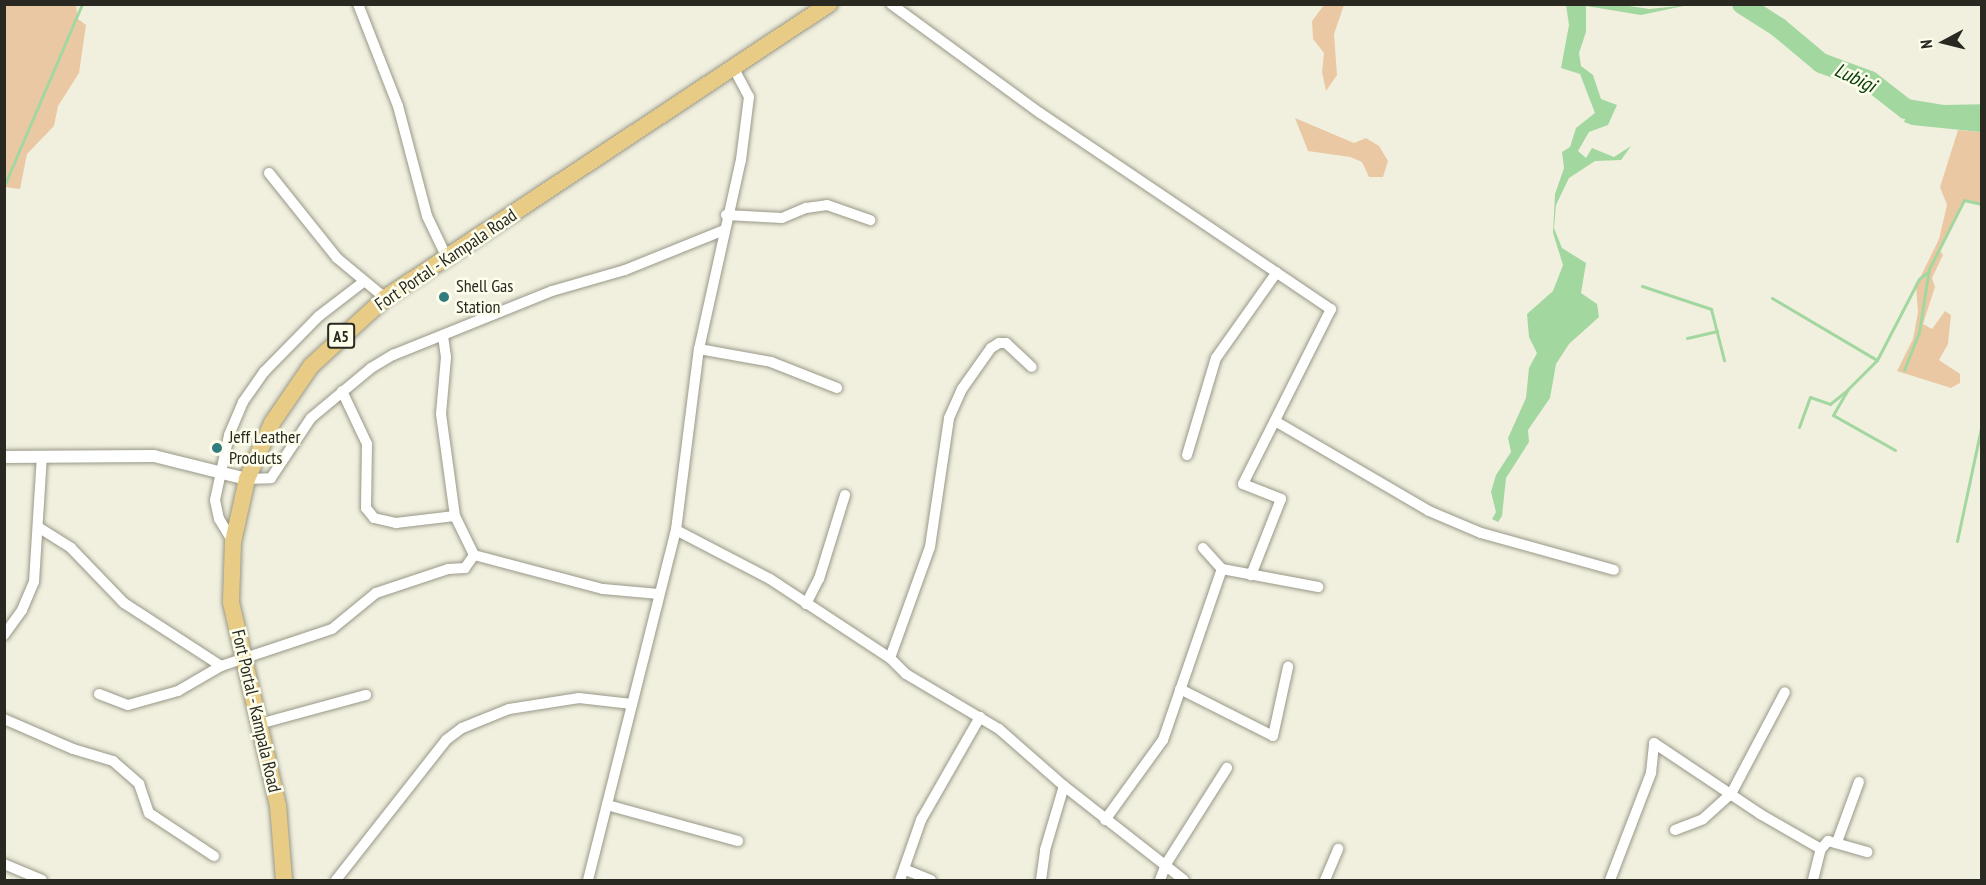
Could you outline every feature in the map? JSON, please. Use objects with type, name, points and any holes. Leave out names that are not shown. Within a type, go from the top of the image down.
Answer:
[{"type":"main road","name":"Fort Portal - Kampala Road","points":[[284,880],[278,806],[241,660],[231,602],[233,543],[247,479],[272,423],[311,366],[385,298],[830,4]]},
{"type":"street","points":[[358,4],[398,106],[427,216],[447,258]]},
{"type":"street","points":[[891,4],[1040,113],[1331,309],[1243,484],[1281,499],[1251,575]]},
{"type":"street","points":[[588,880],[676,530],[699,349],[722,231],[741,160],[749,97],[734,69]]},
{"type":"street","points":[[269,173],[326,245],[362,283],[385,298]]},
{"type":"street","points":[[726,215],[782,218],[806,208],[827,205],[870,220]]},
{"type":"street","points":[[4,457],[154,456],[247,479],[271,478],[292,441],[342,391],[393,355],[552,291],[625,270],[722,231]]},
{"type":"street","points":[[1188,455],[1216,358],[1277,272]]},
{"type":"street","points":[[233,543],[217,514],[220,473],[233,424],[254,385],[319,316],[362,283]]},
{"type":"street","points":[[443,336],[446,357],[441,414],[455,516],[474,555],[603,590],[659,594]]},
{"type":"street","points":[[890,658],[930,547],[949,418],[962,388],[991,348],[999,343],[1006,343],[1032,367]]},
{"type":"street","points":[[699,349],[771,362],[837,388]]},
{"type":"street","points":[[342,391],[359,422],[369,453],[369,513],[396,523],[455,516]]},
{"type":"street","points":[[1275,421],[1429,511],[1481,533],[1614,570]]},
{"type":"street","points":[[4,635],[22,610],[34,582],[42,456]]},
{"type":"street","points":[[806,604],[819,579],[845,495]]},
{"type":"street","points":[[38,527],[71,548],[124,603],[221,666]]},
{"type":"street","points":[[676,530],[770,579],[890,658],[906,674],[981,717],[1105,820],[1166,864],[1184,880]]},
{"type":"street","points":[[1203,548],[1222,569],[1318,587]]},
{"type":"street","points":[[99,694],[128,705],[178,691],[221,666],[310,639],[332,628],[376,593],[448,569],[465,568],[474,555]]},
{"type":"street","points":[[1105,820],[1163,740],[1222,569]]},
{"type":"street","points":[[1180,689],[1273,736],[1288,667]]},
{"type":"street","points":[[1674,830],[1703,819],[1731,794],[1785,692]]},
{"type":"street","points":[[259,724],[366,695]]},
{"type":"street","points":[[336,880],[446,740],[462,728],[509,709],[579,698],[632,704]]},
{"type":"street","points":[[900,880],[906,870],[921,820],[981,717]]},
{"type":"street","points":[[4,719],[73,749],[113,760],[139,784],[149,813],[214,856]]},
{"type":"street","points":[[1610,880],[1651,773],[1654,743],[1821,849]]},
{"type":"street","points":[[1160,880],[1166,864],[1227,768]]},
{"type":"street","points":[[1837,842],[1859,782]]},
{"type":"street","points":[[1041,880],[1045,850],[1064,786]]},
{"type":"street","points":[[607,805],[738,841]]},
{"type":"street","points":[[1813,880],[1821,849],[1828,841],[1867,852]]},
{"type":"street","points":[[1324,880],[1338,849]]},
{"type":"street","points":[[4,864],[42,880]]},
{"type":"street","points":[[906,870],[931,880]]},
{"type":"shaded area","points":[[5,4],[76,5],[78,19],[86,25],[79,73],[58,106],[54,126],[27,154],[20,189],[5,187]]},
{"type":"shaded area","points":[[1324,5],[1344,5],[1334,34],[1337,75],[1326,91],[1322,72],[1324,53],[1313,39],[1312,21]]},
{"type":"shaded area","points":[[1566,5],[1623,5],[1649,9],[1688,5],[1641,15],[1586,6],[1586,32],[1579,53],[1581,66],[1593,75],[1601,99],[1617,105],[1608,125],[1589,132],[1578,151],[1586,158],[1592,148],[1614,157],[1631,146],[1621,160],[1595,161],[1569,178],[1556,205],[1554,228],[1562,248],[1586,263],[1581,293],[1597,304],[1599,317],[1569,344],[1556,364],[1550,398],[1528,430],[1529,442],[1506,478],[1502,516],[1498,522],[1492,519],[1496,512],[1491,492],[1496,475],[1511,452],[1508,438],[1526,398],[1529,368],[1537,353],[1529,337],[1527,314],[1553,291],[1563,265],[1553,233],[1555,194],[1564,168],[1562,152],[1570,147],[1576,128],[1595,113],[1580,74],[1561,68],[1569,25]]},
{"type":"shaded area","points":[[1912,105],[1958,113],[1981,109],[1981,132],[1912,125],[1904,122]]},
{"type":"shaded area","points":[[1295,118],[1354,143],[1366,138],[1379,146],[1388,161],[1383,177],[1369,177],[1362,162],[1350,157],[1308,151]]},
{"type":"shaded area","points":[[1958,130],[1981,132],[1981,204],[1964,200],[1940,251],[1943,255],[1932,278],[1935,287],[1923,324],[1932,329],[1945,311],[1951,315],[1948,344],[1939,360],[1960,374],[1960,383],[1951,388],[1897,371],[1913,339],[1918,312],[1916,286],[1939,239],[1947,205],[1940,187]]},
{"type":"waterway","points":[[4,186],[82,4]]},
{"type":"waterway","name":"Lubigi","points":[[1742,4],[1778,27],[1821,63],[1870,81],[1906,109],[1943,115],[1982,114]]},
{"type":"waterway","points":[[1904,370],[1919,332],[1929,269],[1964,200],[1981,204],[1982,201]]},
{"type":"waterway","points":[[1895,450],[1833,415],[1848,389],[1877,360],[1919,279],[1928,272]]},
{"type":"waterway","points":[[1642,286],[1711,309],[1724,360]]},
{"type":"waterway","points":[[1772,298],[1877,360]]},
{"type":"waterway","points":[[1687,338],[1717,331]]},
{"type":"waterway","points":[[1799,427],[1810,397],[1830,404],[1847,390]]},
{"type":"waterway","points":[[1957,541],[1982,423]]},
{"type":"place","name":"Shell Gas Station","points":[[444,297]]},
{"type":"place","name":"Jeff Leather Products","points":[[217,448]]}]
